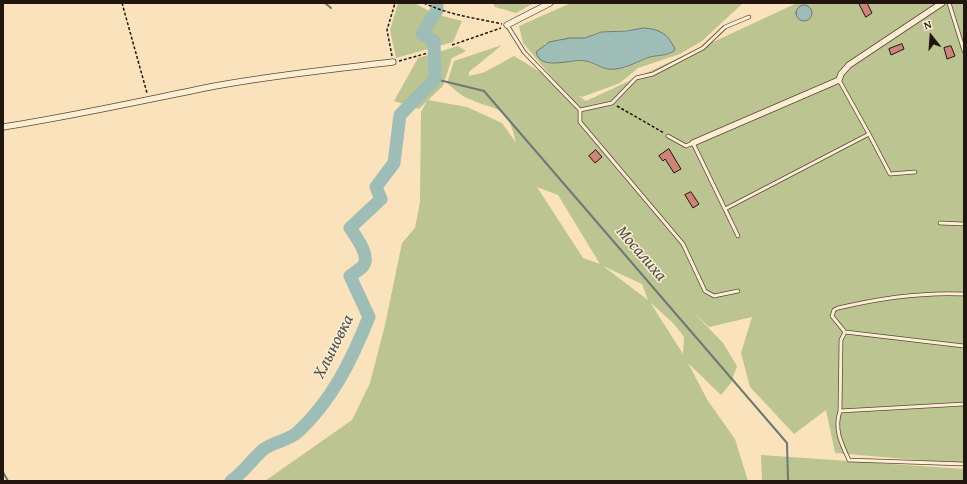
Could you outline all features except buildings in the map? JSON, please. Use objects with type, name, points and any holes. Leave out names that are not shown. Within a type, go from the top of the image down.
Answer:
[{"type":"street","points":[[507,25],[550,3]]},
{"type":"street","points":[[693,143],[839,80],[841,74],[849,65],[942,3]]},
{"type":"street","points":[[3,127],[238,83],[312,71],[393,62]]},
{"type":"lane","points":[[949,3],[964,51]]},
{"type":"lane","points":[[580,110],[612,103],[636,78],[653,74],[703,48],[725,27],[749,17]]},
{"type":"lane","points":[[507,25],[524,52],[580,110],[580,122],[683,244],[705,291],[714,296],[738,291]]},
{"type":"lane","points":[[839,80],[890,174],[915,172]]},
{"type":"lane","points":[[726,209],[869,134]]},
{"type":"lane","points":[[668,136],[686,146],[693,143],[738,236]]},
{"type":"lane","points":[[940,223],[964,224]]},
{"type":"lane","points":[[964,294],[937,293],[864,301],[838,308],[834,310],[832,316],[845,332],[964,346]]},
{"type":"lane","points":[[845,332],[841,340],[840,411],[836,422],[840,442],[849,460],[964,464]]},
{"type":"lane","points":[[840,411],[964,404]]},
{"type":"path","points":[[122,3],[147,88],[147,101]]},
{"type":"path","points":[[395,3],[387,30],[393,62],[428,53]]},
{"type":"path","points":[[424,3],[437,10],[452,15],[507,25]]},
{"type":"path","points":[[452,45],[507,25]]},
{"type":"path","points":[[612,103],[668,136]]},
{"type":"green space","points":[[398,3],[414,3],[435,14],[462,21],[453,42],[396,58],[390,30]]},
{"type":"green space","points":[[493,3],[534,3],[516,13],[495,7]]},
{"type":"green space","points":[[571,3],[743,3],[702,41],[680,54],[638,68],[620,83],[582,97],[577,95],[586,101],[797,3],[964,3],[964,464],[835,453],[826,410],[794,434],[750,387],[741,353],[752,317],[709,327],[693,312],[723,343],[737,366],[731,383],[721,395],[688,363],[708,401],[735,439],[748,481],[265,481],[352,420],[370,383],[385,325],[402,243],[415,228],[420,202],[421,112],[427,101],[419,109],[394,101],[418,58],[458,46],[466,51],[452,58],[443,86],[428,100],[467,107],[502,123],[516,143],[513,130],[505,115],[494,108],[464,97],[447,83],[454,61],[502,45],[469,72],[469,76],[485,72],[514,56],[555,81],[523,43],[519,26]],"holes":[[[644,28],[671,54],[651,57],[625,68],[605,69],[586,61],[548,62],[544,44],[549,42],[585,38],[600,32]],[[537,187],[558,195],[600,264],[583,258]],[[603,266],[642,284],[648,300]],[[650,302],[674,324],[684,337],[683,354]]]},
{"type":"green space","points":[[761,455],[964,469],[964,481],[762,481]]},
{"type":"water","points":[[804,5],[810,7],[812,13],[810,19],[804,21],[798,19],[796,13],[798,7]]},
{"type":"water","points":[[644,28],[663,33],[672,44],[675,49],[674,51],[665,55],[650,57],[624,67],[611,69],[586,61],[550,63],[539,58],[536,52],[549,42],[570,38],[585,38],[601,32],[626,31]]},
{"type":"waterway","points":[[325,3],[331,8]]},
{"type":"waterway","name":"Хлыновка","points":[[231,481],[240,474],[264,449],[295,434],[311,419],[332,392],[363,333],[369,317],[350,276],[363,266],[365,257],[359,241],[350,228],[381,199],[376,187],[394,163],[400,115],[435,79],[434,41],[422,34],[437,10],[437,3]]},
{"type":"waterway","name":"Мосалиха","points":[[435,79],[484,91],[787,443],[788,481]]},
{"type":"waterway","points":[[3,472],[8,481]]}]
